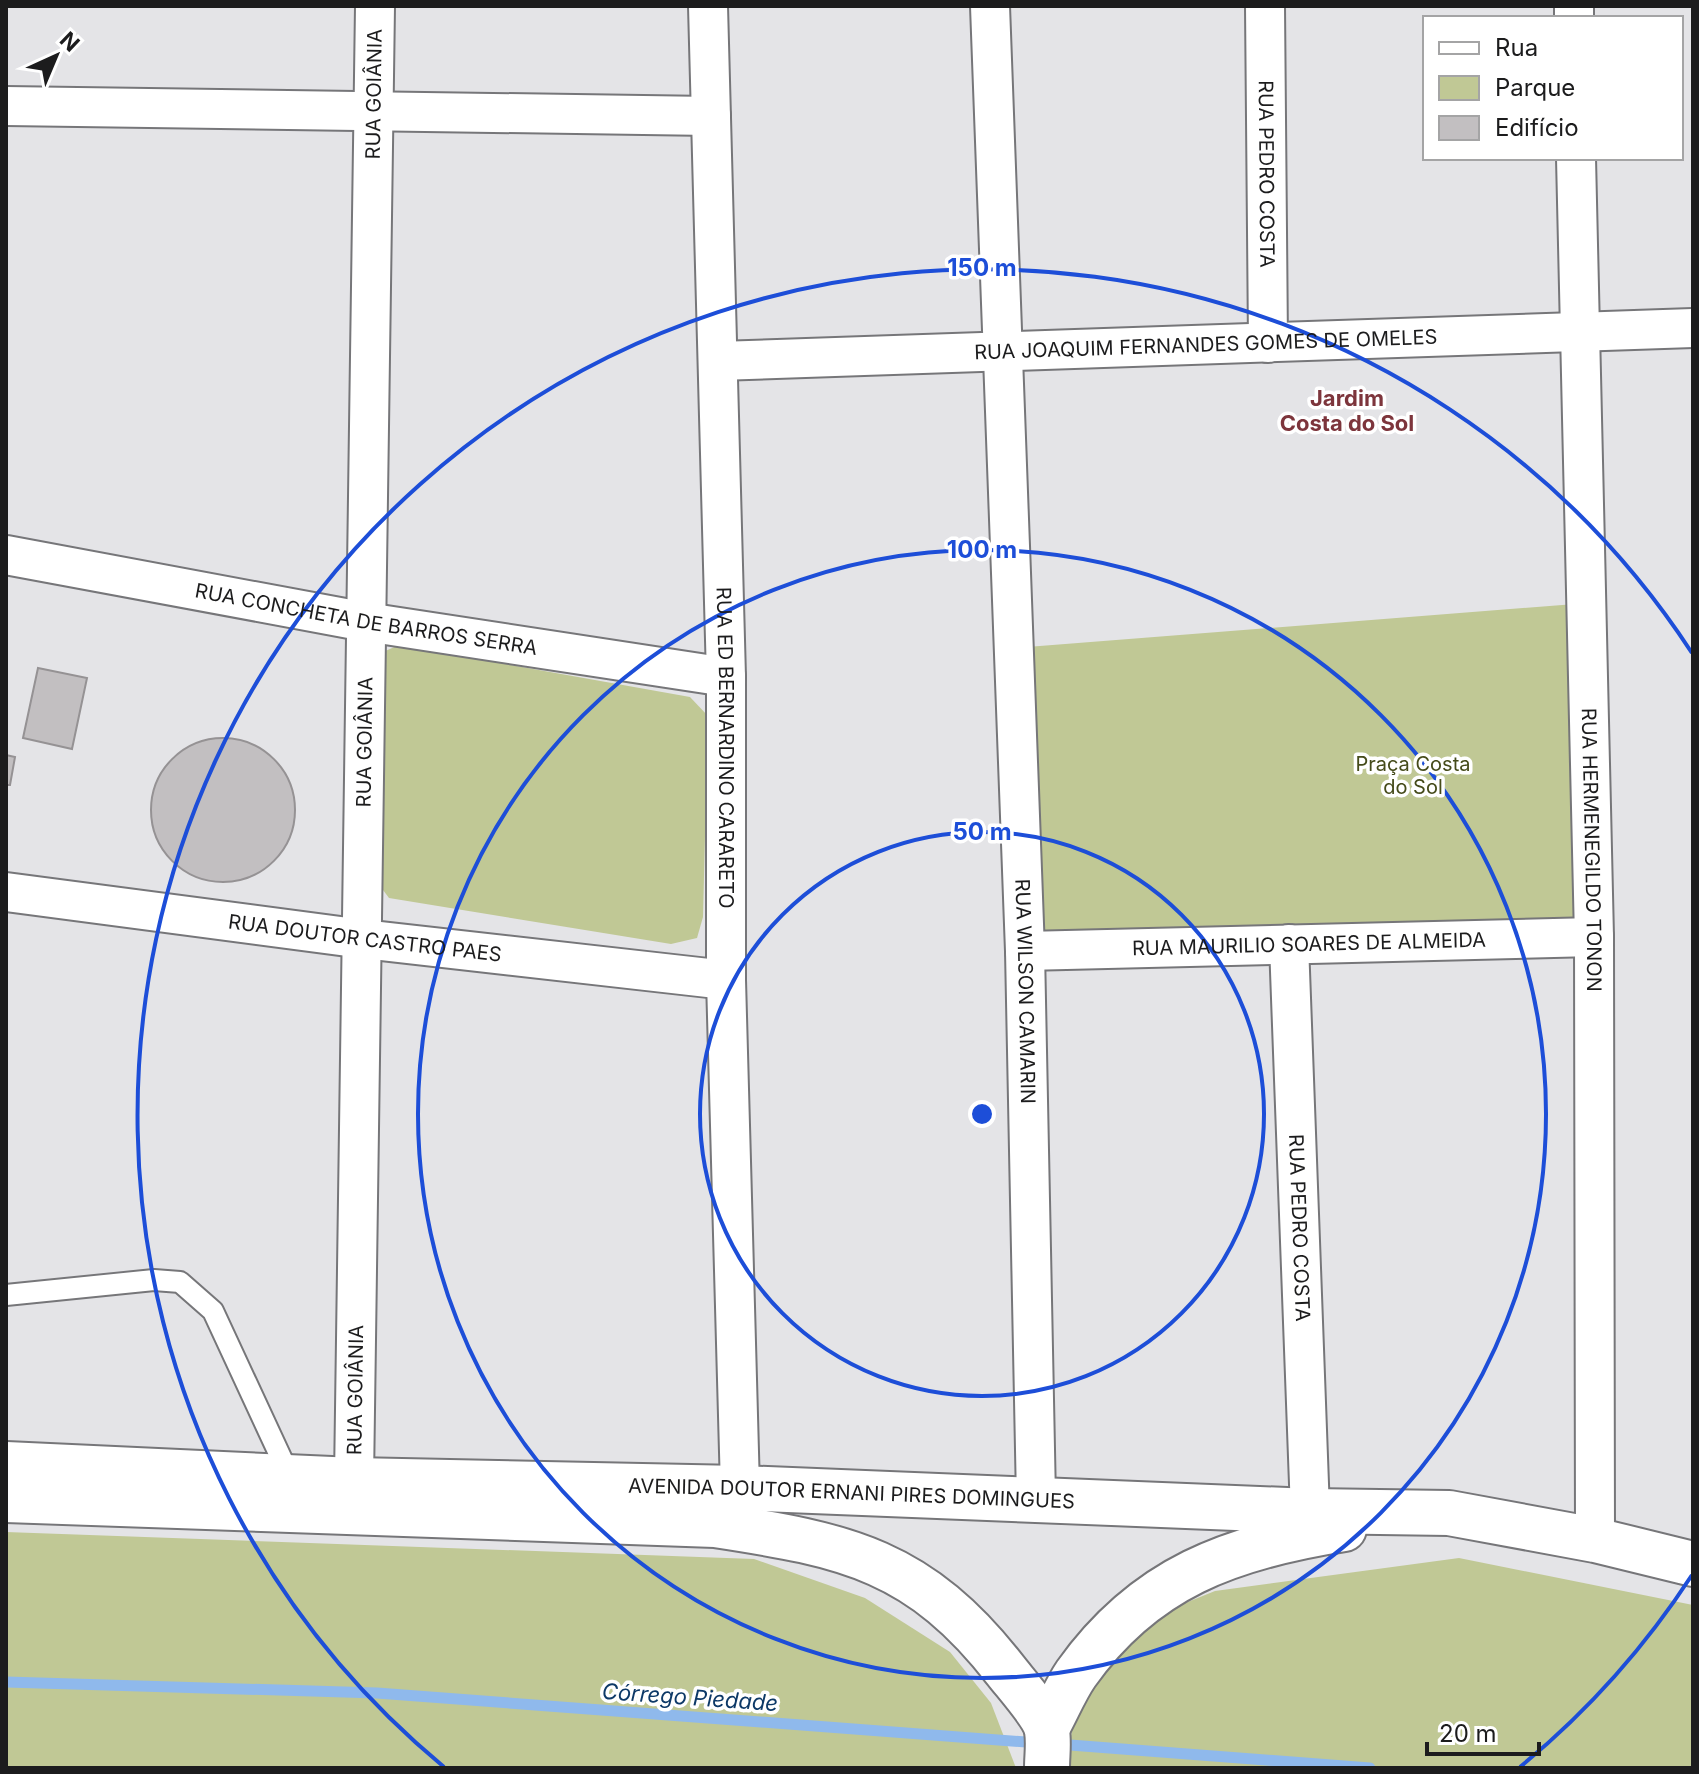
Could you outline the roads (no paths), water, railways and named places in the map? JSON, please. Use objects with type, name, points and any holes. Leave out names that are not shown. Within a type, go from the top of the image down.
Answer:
[{"type":"main road","name":"AVENIDA DOUTOR ERNANI PIRES DOMINGUES","points":[[6,1464],[354,1480],[740,1488],[1310,1511],[1449,1513],[1595,1540],[1693,1564]]},
{"type":"main road","name":"AVENIDA DOUTOR ERNANI PIRES DOMINGUES","points":[[6,1500],[715,1525],[785,1536],[845,1550],[902,1574],[948,1605],[987,1646],[1047,1745]]},
{"type":"main road","points":[[1047,1745],[1075,1675],[1105,1639],[1143,1603],[1184,1575],[1223,1556],[1313,1534],[1449,1513]]},
{"type":"street","name":"RUA GOIÂNIA","points":[[354,1480],[375,6]]},
{"type":"street","name":"RUA ED BERNARDINO CARARETO","points":[[708,6],[726,677],[726,980],[740,1488]]},
{"type":"street","name":"RUA WILSON CAMARIN","points":[[990,6],[1025,951],[1036,1499]]},
{"type":"street","name":"RUA PEDRO COSTA","points":[[1265,6],[1268,343]]},
{"type":"street","points":[[6,106],[711,116]]},
{"type":"street","name":"RUA HERMENEGILDO TONON","points":[[1576,160],[1594,937],[1595,1540]]},
{"type":"street","name":"RUA JOAQUIM FERNANDES GOMES DE OMELES","points":[[718,361],[1693,328]]},
{"type":"street","name":"RUA CONCHETA DE BARROS SERRA","points":[[6,555],[366,622],[726,677]]},
{"type":"street","name":"RUA DOUTOR CASTRO PAES","points":[[6,892],[363,939],[726,980]]},
{"type":"street","name":"RUA MAURILIO SOARES DE ALMEIDA","points":[[1025,951],[1594,937]]},
{"type":"street","name":"RUA PEDRO COSTA","points":[[1289,944],[1310,1511]]},
{"type":"lane","points":[[6,1295],[154,1280],[180,1282],[213,1311],[290,1477]]},
{"type":"waterway","name":"Córrego Piedade","points":[[6,1682],[377,1693],[1039,1743]]},
{"type":"waterway","name":"Córrego Piedade","points":[[1057,1744],[1370,1768]]},
{"type":"district","name":"Jardim Costa do Sol","points":[[1347,410]]},
{"type":"park label","name":"Praça Costa do Sol","points":[[1413,776]]}]
